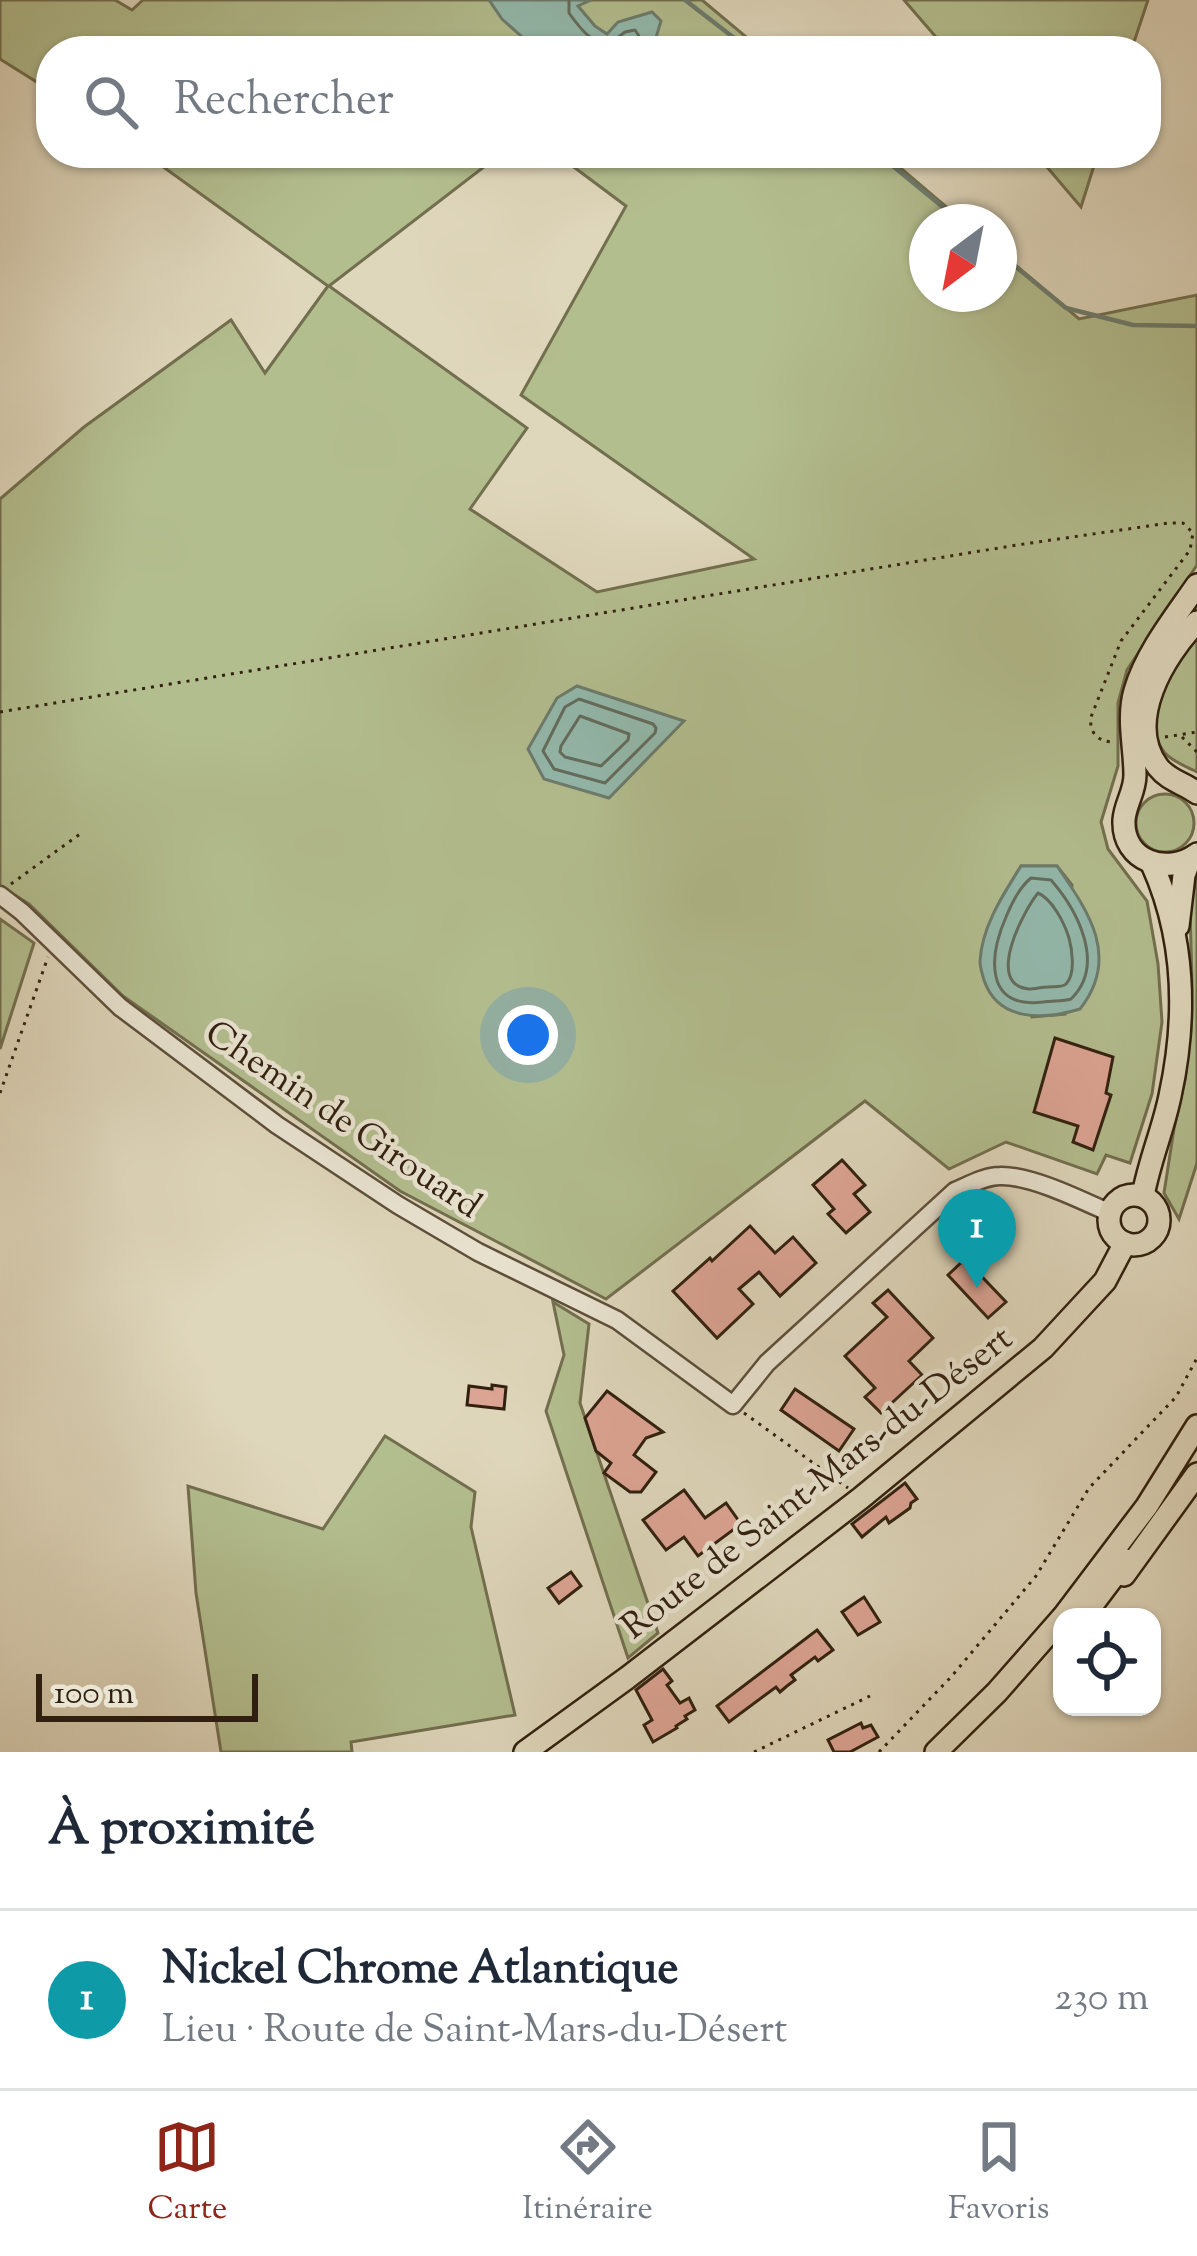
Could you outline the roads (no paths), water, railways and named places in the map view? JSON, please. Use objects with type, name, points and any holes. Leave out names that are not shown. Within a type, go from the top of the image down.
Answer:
[{"type":"main road","points":[[1133,797],[1134,693],[1148,661],[1197,585]]},
{"type":"main road","points":[[1171,781],[1150,753],[1149,697],[1173,651],[1197,622]]},
{"type":"main road","points":[[1178,945],[1152,864],[1131,847],[1125,835],[1126,809],[1144,787],[1157,782],[1183,784],[1197,794]]},
{"type":"main road","points":[[1152,864],[1178,865],[1194,856]]},
{"type":"main road","points":[[1142,1196],[1174,1075],[1181,982],[1178,918],[1184,875],[1194,856]]},
{"type":"main road","points":[[1142,1196],[1155,1206],[1157,1229],[1147,1241],[1132,1245],[1113,1234],[1110,1213],[1119,1199],[1142,1196]]},
{"type":"main road","name":"Route de Saint-Mars-du-Désert","points":[[525,1752],[861,1498],[1042,1348],[1106,1281],[1125,1243]]},
{"type":"main road","points":[[1070,1608],[1147,1506],[1197,1426]]},
{"type":"main road","points":[[1090,1608],[1197,1453]]},
{"type":"main road","points":[[1091,1608],[1120,1581],[1197,1474]]},
{"type":"main road","points":[[937,1752],[1053,1629]]},
{"type":"main road","points":[[954,1752],[1053,1651]]},
{"type":"street","name":"Chemin de Girouard","points":[[0,894],[120,1007],[278,1125],[478,1252],[617,1320],[733,1405],[767,1363],[955,1191],[1002,1175],[1049,1187],[1110,1213]]},
{"type":"water","points":[[489,0],[591,0],[578,6],[607,34],[618,22],[652,12],[661,21],[656,36],[521,36]]},
{"type":"water","points":[[577,686],[684,721],[609,798],[544,779],[528,749],[557,698]]},
{"type":"water","points":[[1021,866],[1057,866],[1089,917],[1099,953],[1098,971],[1080,1009],[1037,1016],[1011,1011],[991,994],[984,980],[980,961],[985,935]]},
{"type":"waterway","points":[[685,0],[732,36]]},
{"type":"waterway","points":[[895,168],[939,204]]},
{"type":"waterway","points":[[1017,268],[1066,308],[1133,325],[1197,326]]},
{"type":"place","name":"Nickel Chrome Atlantique","points":[[977,1288]]}]
